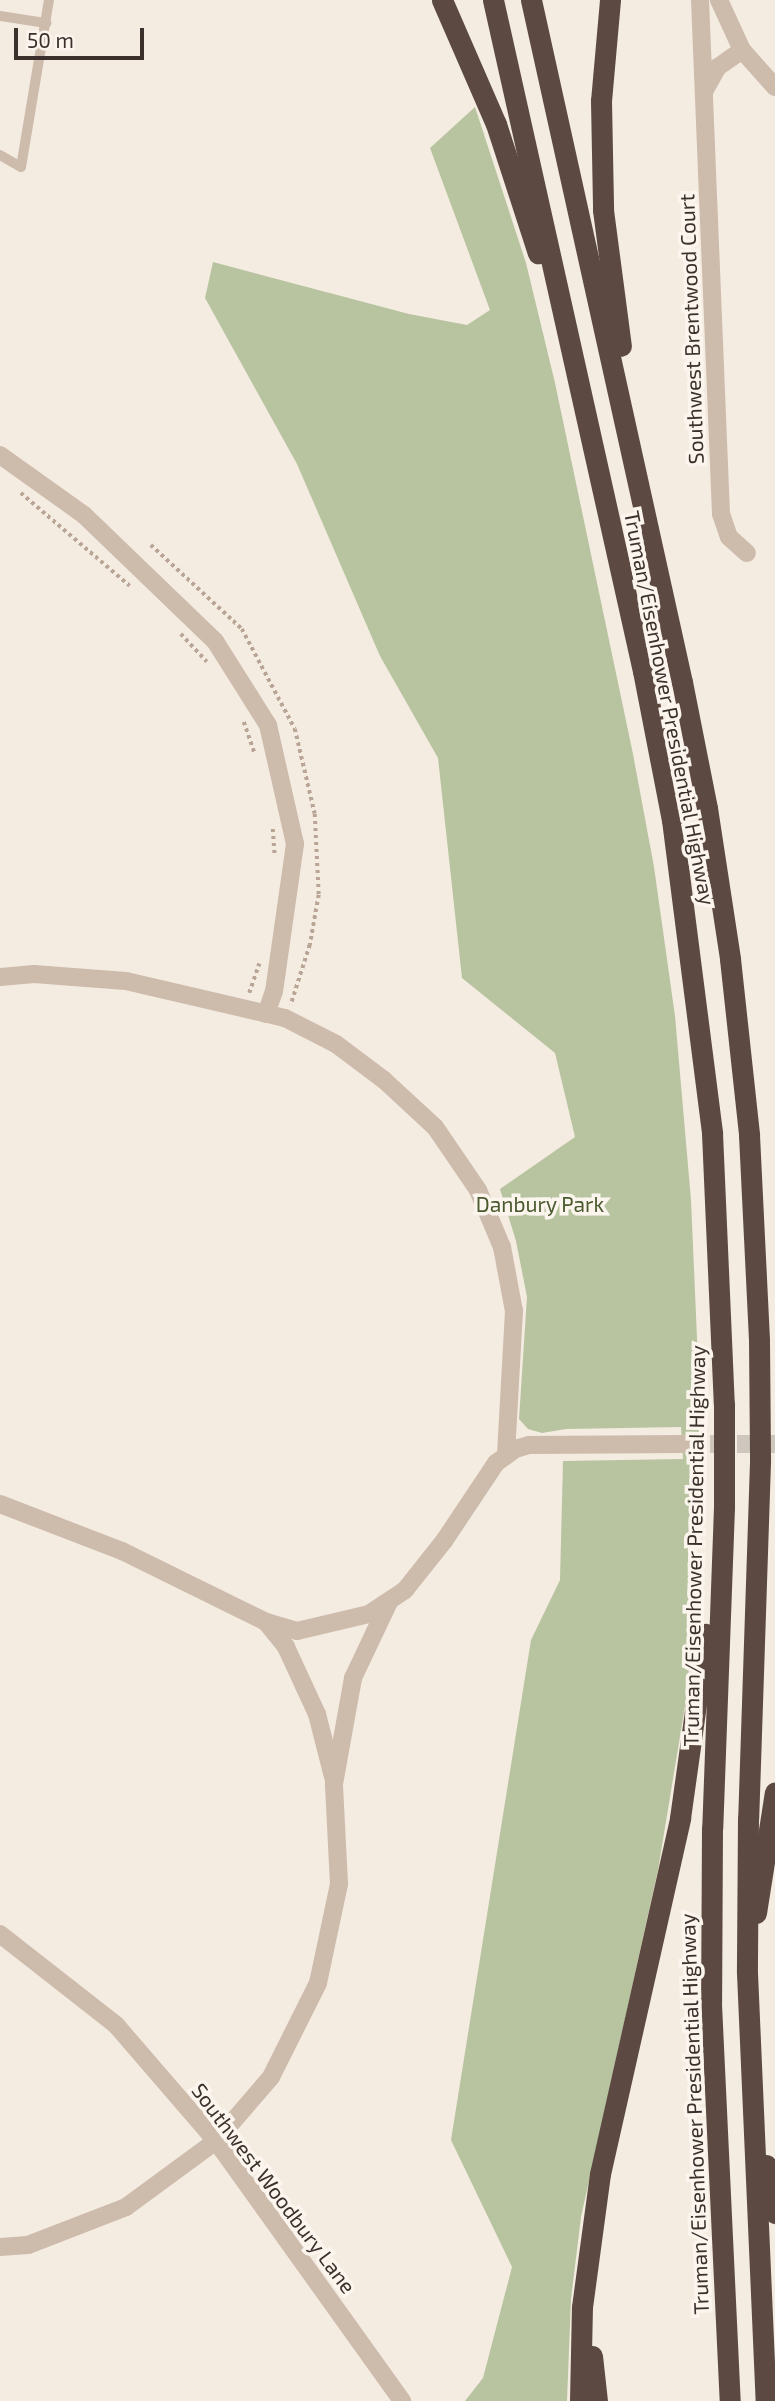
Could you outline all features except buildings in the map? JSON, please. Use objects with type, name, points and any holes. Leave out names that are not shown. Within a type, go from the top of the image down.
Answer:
[{"type":"highway","points":[[442,0],[496,124],[571,349]]},
{"type":"highway","name":"Truman/Eisenhower Presidential Highway","points":[[493,0],[645,685],[685,907],[710,1120],[720,1260],[724,1507],[710,1921],[713,2056],[730,2401]]},
{"type":"highway","name":"Truman/Eisenhower Presidential Highway","points":[[531,0],[707,808],[730,959],[750,1148],[759,1328],[760,1462],[746,1896],[750,2073],[766,2401]]},
{"type":"highway","points":[[610,4],[601,102],[603,210],[633,459]]},
{"type":"highway","points":[[580,2401],[582,2307],[600,2174],[680,1818],[724,1507]]},
{"type":"highway","points":[[747,1973],[775,1792]]},
{"type":"highway","points":[[750,2073],[775,2213]]},
{"type":"highway","points":[[590,2256],[593,2364],[597,2401]]},
{"type":"street","name":"Southwest Brentwood Court","points":[[700,0],[721,514],[729,537],[747,552]]},
{"type":"street","points":[[719,0],[742,50],[775,87]]},
{"type":"street","points":[[704,93],[719,67],[742,50]]},
{"type":"street","points":[[0,456],[84,515],[215,641],[268,725],[295,844],[274,991],[265,1014]]},
{"type":"street","points":[[0,977],[34,974],[126,981],[285,1018],[335,1044],[384,1080],[435,1127],[478,1189],[502,1247],[513,1311],[506,1454]]},
{"type":"street","points":[[0,1504],[122,1551],[266,1622],[298,1631],[369,1614],[389,1602],[416,1577],[444,1541],[481,1483],[506,1454],[529,1446],[683,1444]]},
{"type":"street","points":[[334,1784],[354,1678],[389,1602]]},
{"type":"street","points":[[0,2247],[28,2245],[126,2207],[216,2141],[271,2077],[318,1983],[339,1884],[334,1784],[317,1714],[286,1647],[266,1622]]},
{"type":"street","name":"Southwest Woodbury Lane","points":[[0,1934],[116,2025],[216,2141],[402,2401]]},
{"type":"lane","points":[[0,155],[21,167],[49,0]]},
{"type":"lane","points":[[0,16],[46,23]]},
{"type":"path","points":[[16,489],[139,594]]},
{"type":"path","points":[[176,629],[209,664]]},
{"type":"path","points":[[243,717],[258,762]]},
{"type":"path","points":[[272,821],[275,858]]},
{"type":"path","points":[[244,1009],[263,952]]},
{"type":"green space","name":"Danbury Park","points":[[475,107],[526,263],[555,383],[654,867],[675,1016],[691,1200],[701,1430],[688,1688],[658,1870],[581,2217],[571,2299],[567,2401],[465,2401],[483,2378],[512,2267],[451,2140],[531,1640],[560,1580],[563,1461],[683,1459],[681,1427],[566,1429],[542,1433],[528,1429],[519,1419],[527,1297],[516,1241],[500,1189],[575,1137],[555,1053],[462,978],[438,758],[380,656],[297,464],[205,298],[213,262],[409,314],[467,325],[490,310],[430,148]]},
{"type":"tunnel","points":[[683,1444],[775,1444]]}]
